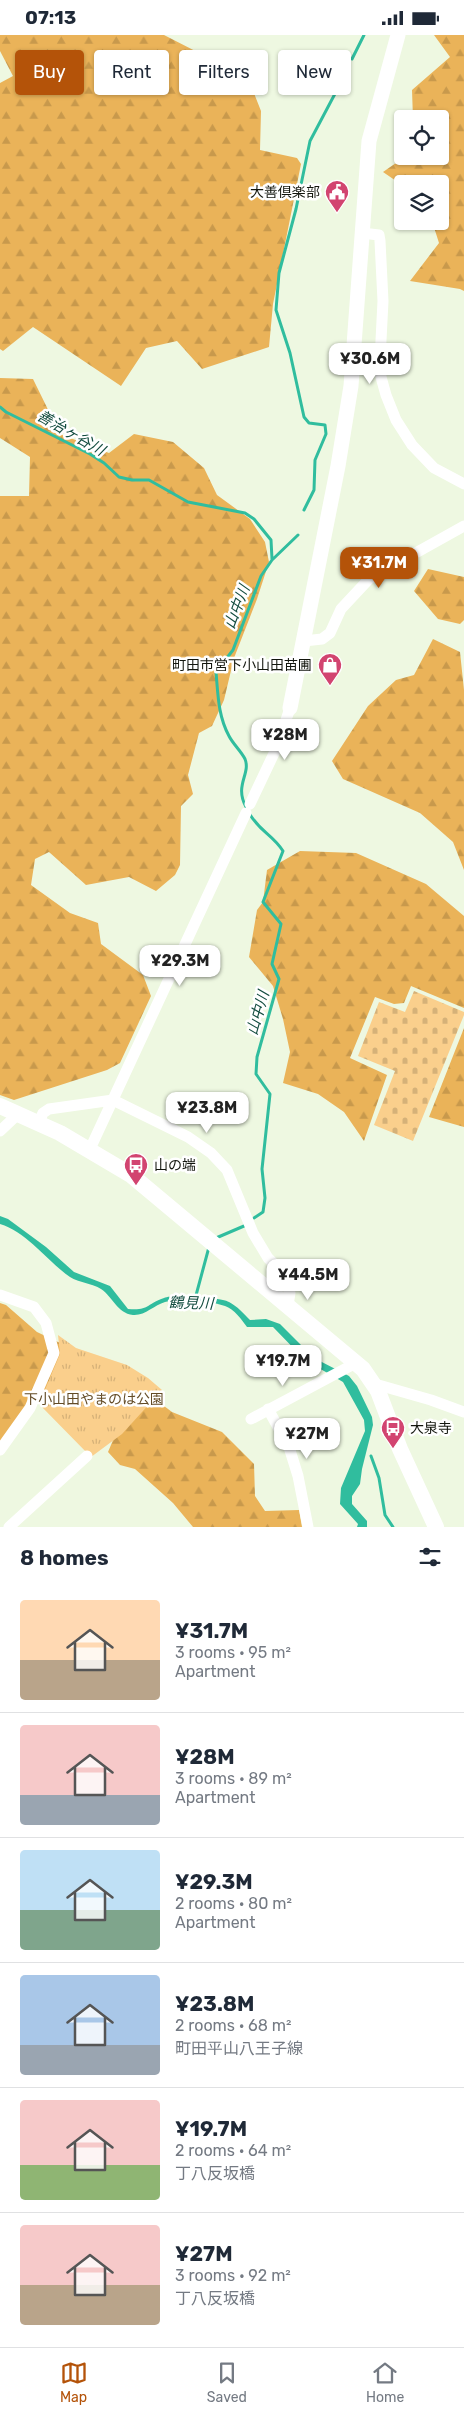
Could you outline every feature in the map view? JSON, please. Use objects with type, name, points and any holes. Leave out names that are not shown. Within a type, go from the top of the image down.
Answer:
[{"type":"main road","points":[[0,1107],[38,1122],[90,1149],[131,1175],[288,1305],[349,1366],[375,1384],[400,1449],[436,1527]]},
{"type":"street","points":[[90,1149],[277,747],[290,708],[338,466],[351,386],[369,141],[398,35]]},
{"type":"street","points":[[362,233],[379,235],[383,301],[380,354],[381,377],[396,419],[404,435],[427,461],[464,484]]},
{"type":"street","points":[[304,641],[322,639],[330,633],[341,609],[369,579],[464,526]]},
{"type":"street","points":[[38,1122],[43,1113],[49,1109],[113,1100],[188,1137],[220,1160],[233,1181],[253,1233],[268,1258],[280,1269],[290,1293],[288,1305]]},
{"type":"street","points":[[0,1131],[18,1114]]},
{"type":"street","points":[[0,1295],[34,1307],[46,1323],[54,1353],[30,1408],[0,1451]]},
{"type":"street","points":[[251,1419],[349,1366]]},
{"type":"street","points":[[375,1384],[431,1399],[464,1412]]},
{"type":"street","points":[[268,1409],[289,1447],[298,1476],[308,1527]]},
{"type":"street","points":[[9,1527],[23,1522],[87,1456]]},
{"type":"green space","points":[[0,35],[164,35],[193,50],[179,50],[179,95],[255,95],[261,111],[260,150],[297,158],[301,164],[273,304],[269,347],[202,369],[177,341],[146,348],[121,386],[33,327],[3,351],[0,349],[0,83],[13,76],[0,51]]},
{"type":"green space","points":[[434,35],[464,35],[464,291],[410,281],[439,243],[435,230],[449,230],[449,175],[394,175],[394,180],[383,172],[394,164],[449,165],[449,110],[413,110],[412,90],[450,57]]},
{"type":"green space","points":[[0,378],[33,379],[60,434],[109,453],[134,434],[173,442],[204,468],[217,495],[250,519],[265,542],[269,562],[234,658],[224,700],[212,726],[199,733],[188,775],[193,794],[181,806],[180,865],[175,875],[156,891],[129,877],[86,885],[49,852],[35,859],[31,885],[70,913],[98,923],[101,944],[143,975],[151,996],[120,1063],[107,1070],[14,1100],[0,1095],[0,496],[29,496],[30,457],[0,438]]},
{"type":"green space","points":[[428,569],[464,577],[464,620],[460,624],[438,619],[414,591]]},
{"type":"green space","points":[[433,639],[460,652],[464,690],[464,870],[453,842],[420,813],[343,779],[332,761],[368,706],[396,680],[414,675]]},
{"type":"green space","points":[[300,851],[356,853],[426,884],[464,916],[464,1008],[411,986],[404,1003],[394,1004],[375,997],[350,1058],[387,1075],[364,1141],[344,1112],[318,1094],[283,1083],[290,1052],[283,1019],[273,986],[249,957],[257,910],[263,902],[267,870]]},
{"type":"green space","points":[[414,991],[464,1012],[464,1015],[413,1141],[374,1125],[395,1071],[358,1056],[379,1002],[405,1012]]},
{"type":"green space","points":[[464,1028],[464,1127],[429,1117]]},
{"type":"green space","points":[[0,1303],[6,1305],[37,1332],[115,1369],[172,1412],[222,1432],[254,1464],[255,1496],[265,1511],[299,1510],[302,1527],[193,1527],[173,1503],[135,1469],[120,1465],[108,1452],[119,1426],[84,1429],[34,1395],[0,1446]]},
{"type":"green space","name":"下小山田やまのは公園","points":[[58,1335],[76,1348],[127,1365],[148,1378],[162,1390],[122,1434],[91,1457],[39,1404],[60,1354]]},
{"type":"water","points":[[0,1216],[8,1219],[46,1247],[74,1272],[110,1286],[128,1309],[144,1308],[158,1300],[177,1296],[217,1299],[229,1302],[250,1320],[266,1319],[280,1324],[314,1358],[349,1376],[357,1386],[372,1417],[373,1425],[360,1484],[352,1496],[352,1504],[367,1521],[367,1527],[357,1527],[358,1524],[340,1504],[341,1488],[365,1431],[364,1420],[343,1382],[305,1360],[273,1327],[247,1327],[232,1310],[219,1304],[178,1300],[161,1303],[142,1314],[128,1314],[119,1308],[101,1289],[70,1277],[19,1233],[0,1224]]},
{"type":"waterway","name":"山中川","points":[[352,59],[364,35]]},
{"type":"waterway","name":"山中川","points":[[304,510],[314,490],[315,460],[326,434],[325,425],[309,423],[304,417],[290,353],[276,310],[279,273],[296,209],[310,141],[334,95]]},
{"type":"waterway","name":"善治ヶ谷川","points":[[0,407],[6,412],[90,454],[104,463],[119,477],[132,480],[149,480],[188,502],[245,513],[254,519],[271,540],[272,559]]},
{"type":"waterway","name":"山中川","points":[[246,807],[242,792],[246,770],[245,759],[225,728],[219,705],[216,672],[233,650],[261,576],[272,560],[298,535]]},
{"type":"waterway","name":"山中川","points":[[249,813],[257,825],[283,851],[263,902],[281,924],[272,964],[279,979],[257,1057],[256,1074],[270,1094],[262,1169],[265,1198],[263,1212],[254,1218]]},
{"type":"waterway","name":"山中川","points":[[216,1238],[244,1226]]},
{"type":"waterway","name":"山中川","points":[[195,1299],[209,1247]]},
{"type":"waterway","points":[[371,1456],[379,1478],[385,1515],[393,1527]]},
{"type":"place","name":"大善倶楽部","points":[[337,213]]},
{"type":"place","name":"町田市営下小山田苗圃","points":[[330,686]]},
{"type":"place","name":"山の端","points":[[136,1186]]},
{"type":"place","name":"大泉寺","points":[[393,1449]]},
{"type":"water label","name":"鶴見川","points":[[191,1303]]}]
